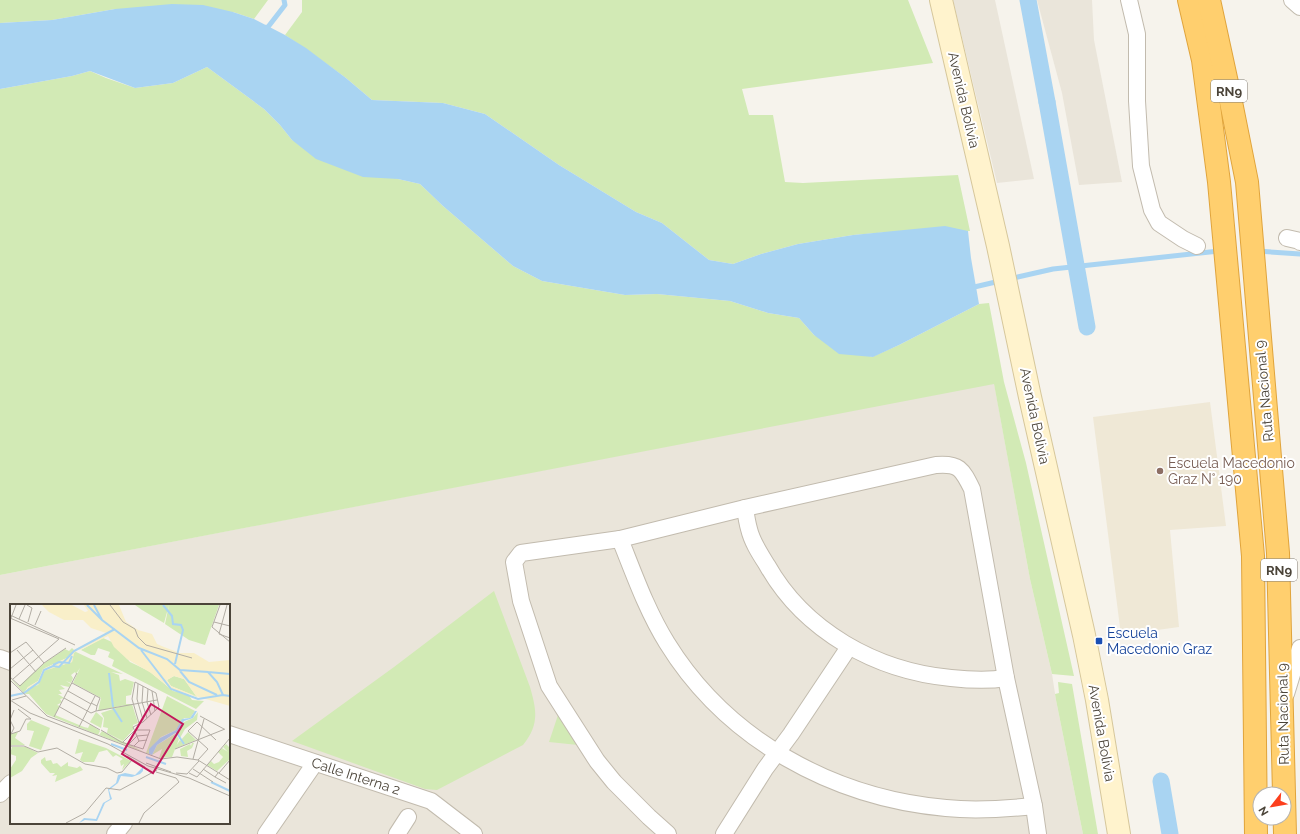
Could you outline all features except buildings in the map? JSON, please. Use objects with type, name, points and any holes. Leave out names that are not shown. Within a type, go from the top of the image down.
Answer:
[{"type":"highway","name":"Ruta Nacional 9","points":[[1189,0],[1203,60],[1219,182],[1253,556],[1256,834]]},
{"type":"highway","name":"Ruta Nacional 9","points":[[1209,0],[1230,92],[1247,182],[1278,553],[1283,705],[1285,834]]},
{"type":"street","name":"Avenida Bolivia","points":[[941,0],[998,246],[1085,642],[1097,700],[1119,834]]},
{"type":"street","points":[[1129,0],[1137,34],[1137,101],[1141,166],[1152,210],[1159,223],[1183,239],[1197,246]]},
{"type":"street","points":[[1292,0],[1300,7]]},
{"type":"street","points":[[668,834],[649,818],[614,782],[597,761],[549,686],[521,600],[514,569],[514,562],[521,553],[620,538],[745,508],[936,465],[947,464],[958,466],[965,473],[972,489],[1006,678],[1034,806],[1038,834]]},
{"type":"street","points":[[745,508],[749,530],[758,549],[772,574],[786,593],[819,625],[849,647],[891,665],[926,675],[981,680],[1006,678]]},
{"type":"street","points":[[620,538],[649,610],[666,642],[680,662],[703,691],[726,714],[759,741],[778,754],[813,773],[854,789],[901,802],[947,808],[971,809],[1034,806]]},
{"type":"street","points":[[724,834],[765,769],[778,754],[849,647]]},
{"type":"street","points":[[1283,705],[1300,648]]},
{"type":"street","points":[[0,658],[10,662]]},
{"type":"street","name":"Calle Interna 2","points":[[230,734],[431,801],[474,834]]},
{"type":"street","points":[[266,834],[315,763]]},
{"type":"street","points":[[0,794],[10,784]]},
{"type":"street","points":[[397,834],[408,817]]},
{"type":"street","points":[[115,834],[123,824]]},
{"type":"shaded area","points":[[953,0],[995,0],[1034,179],[997,183]]},
{"type":"shaded area","points":[[1037,0],[1092,0],[1094,40],[1122,182],[1079,185],[1062,93]]},
{"type":"shaded area","points":[[994,383],[1030,579],[1052,674],[1083,834],[0,834],[0,575]]},
{"type":"shaded area","name":"Escuela Macedonio Graz N° 190","points":[[1210,402],[1226,526],[1170,530],[1179,627],[1121,635],[1093,417]]},
{"type":"green space","points":[[0,0],[268,0],[254,19],[233,12],[115,9],[52,20],[0,23]]},
{"type":"green space","points":[[302,0],[908,0],[933,63],[742,89],[749,115],[773,115],[785,182],[803,183],[958,175],[970,231],[889,232],[853,235],[798,244],[761,254],[733,264],[709,260],[662,223],[636,212],[559,165],[485,114],[443,103],[372,100],[346,78],[285,35],[302,12]]},
{"type":"green space","points":[[207,67],[264,109],[292,140],[398,179],[420,184],[443,206],[513,266],[542,281],[625,295],[657,294],[730,301],[768,313],[799,318],[814,335],[872,357],[899,345],[979,304],[989,303],[1004,382],[1026,463],[1074,676],[1052,674],[1030,579],[994,384],[0,575],[0,89],[72,76],[90,71],[135,88],[173,83]]},
{"type":"green space","points":[[494,591],[530,687],[534,703],[534,724],[532,731],[523,745],[437,790],[425,789],[292,741],[394,667]]},
{"type":"green space","points":[[1058,682],[1072,684],[1098,834],[1083,834],[1055,694],[1059,693]]},
{"type":"green space","points":[[558,715],[578,745],[549,742]]},
{"type":"water","points":[[172,4],[203,5],[254,19],[306,48],[372,100],[443,103],[485,114],[559,165],[636,212],[662,223],[709,260],[733,264],[761,254],[798,244],[853,235],[945,226],[968,231],[979,304],[873,357],[839,354],[814,335],[799,318],[768,313],[730,301],[657,294],[625,295],[542,281],[513,266],[443,206],[420,184],[398,179],[363,177],[316,159],[292,140],[264,109],[207,67],[173,83],[135,88],[90,71],[72,76],[0,89],[0,23],[52,20],[115,9]]},
{"type":"waterway","points":[[262,28],[268,27],[285,5],[284,0]]},
{"type":"waterway","points":[[1028,0],[1047,102]]},
{"type":"waterway","points":[[1047,102],[1087,327]]},
{"type":"waterway","points":[[1009,279],[1053,269],[1219,251]]},
{"type":"waterway","points":[[1257,251],[1300,254]]},
{"type":"waterway","points":[[970,288],[1000,281]]},
{"type":"waterway","points":[[1161,781],[1170,834]]},
{"type":"place","name":"Escuela Macedonio Graz N° 190","points":[[1160,471]]},
{"type":"place","name":"Escuela Macedonio Graz","points":[[1099,641]]}]
